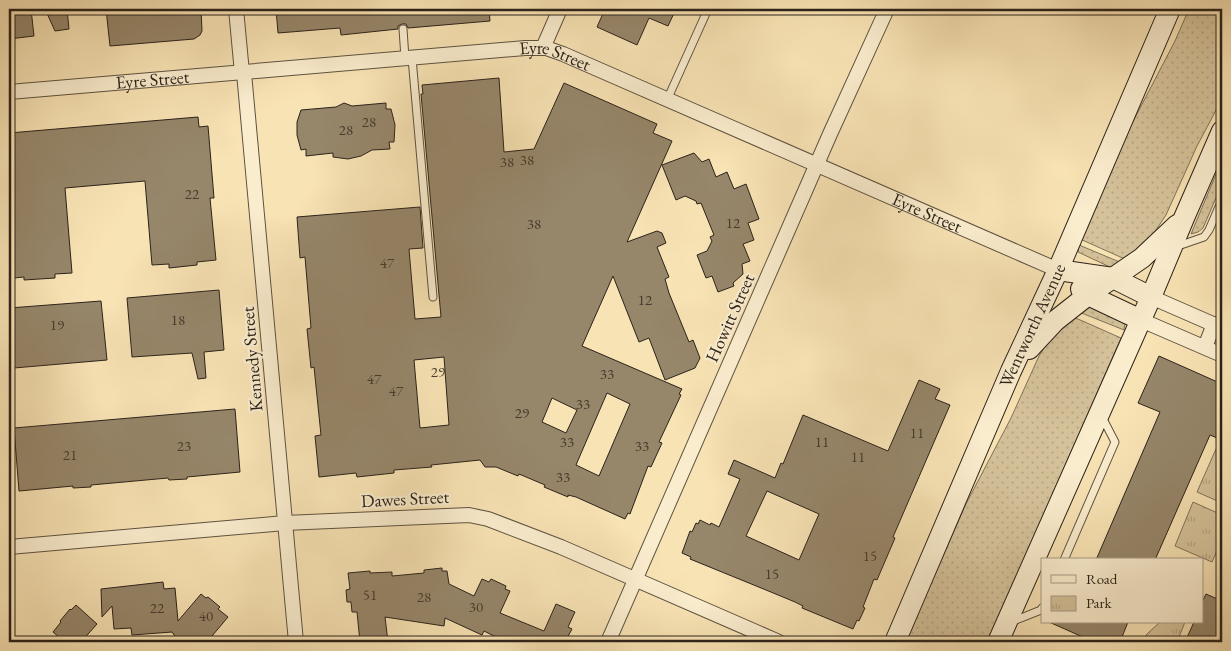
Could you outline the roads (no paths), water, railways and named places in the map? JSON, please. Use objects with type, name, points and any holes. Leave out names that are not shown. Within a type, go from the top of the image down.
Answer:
[{"type":"main road","name":"Wentworth Avenue","points":[[895,642],[1011,371],[1058,270],[1170,9]]},
{"type":"main road","points":[[998,642],[1142,320],[1222,131]]},
{"type":"main road","points":[[1011,371],[1048,328],[1088,295],[1149,252],[1184,218]]},
{"type":"main road","name":"Eyre Street","points":[[1058,270],[1113,278],[1152,297]]},
{"type":"main road","name":"Eyre Street","points":[[1058,270],[1088,295],[1142,320]]},
{"type":"street","name":"Kennedy Street","points":[[236,9],[296,642]]},
{"type":"street","points":[[543,48],[560,9]]},
{"type":"street","name":"Howitt Street","points":[[608,642],[887,9]]},
{"type":"street","name":"Eyre Street","points":[[9,92],[543,48],[563,54],[1058,270]]},
{"type":"street","name":"Eyre Street","points":[[1152,297],[1218,326],[1205,347]]},
{"type":"street","name":"Eyre Street","points":[[1142,320],[1222,355]]},
{"type":"street","name":"Dawes Street","points":[[9,547],[285,523],[470,515],[488,519],[552,543],[779,642]]},
{"type":"lane","points":[[667,100],[708,9]]},
{"type":"lane","points":[[403,29],[408,58],[433,297]]},
{"type":"lane","points":[[1172,248],[1204,237],[1222,200]]},
{"type":"lane","points":[[1065,558],[1116,442],[1100,413]]},
{"type":"lane","points":[[1006,623],[1041,610]]}]
